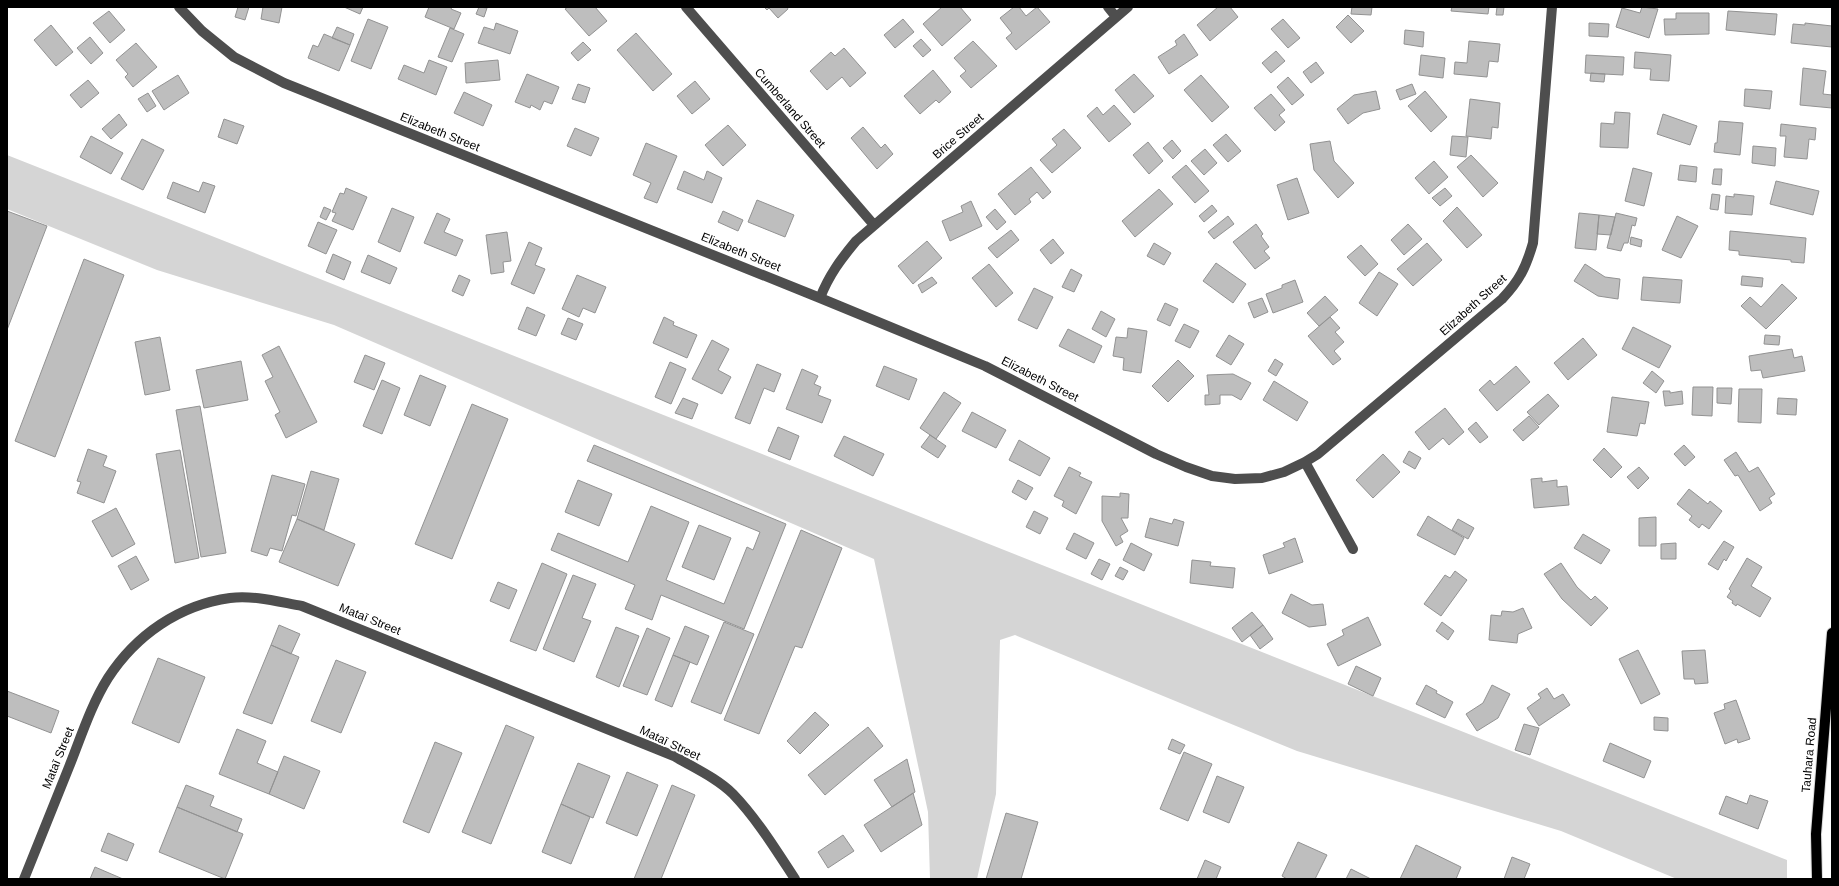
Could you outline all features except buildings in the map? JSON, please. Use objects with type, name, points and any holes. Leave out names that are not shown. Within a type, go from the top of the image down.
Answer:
[{"type":"main road","name":"Tauhara Road","points":[[1817,879],[1816,834],[1832,633]]},
{"type":"street","name":"Elizabeth Street","points":[[179,7],[202,31],[234,57],[284,83],[820,298],[985,366],[1156,454],[1212,476],[1235,479],[1262,478],[1284,472],[1305,462],[1332,444],[1496,304],[1517,283],[1527,265],[1533,243],[1552,7]]},
{"type":"street","name":"Cumberland Street","points":[[686,7],[874,225]]},
{"type":"street","points":[[1108,7],[1116,17]]},
{"type":"street","name":"Brice Street","points":[[820,298],[827,280],[839,261],[856,241],[1128,7]]},
{"type":"street","points":[[1305,462],[1353,548]]},
{"type":"street","name":"Mataī Street","points":[[24,879],[89,717],[108,678],[133,646],[163,621],[192,608],[231,598],[259,599],[302,606],[674,756],[715,780],[733,794],[762,829],[795,879]]},
{"type":"shaded area","points":[[7,155],[1787,860],[1787,879],[1677,879],[1561,831],[1297,751],[1015,635],[1000,640],[996,794],[977,879],[930,879],[928,812],[874,559],[334,325],[157,270],[7,209]]}]
